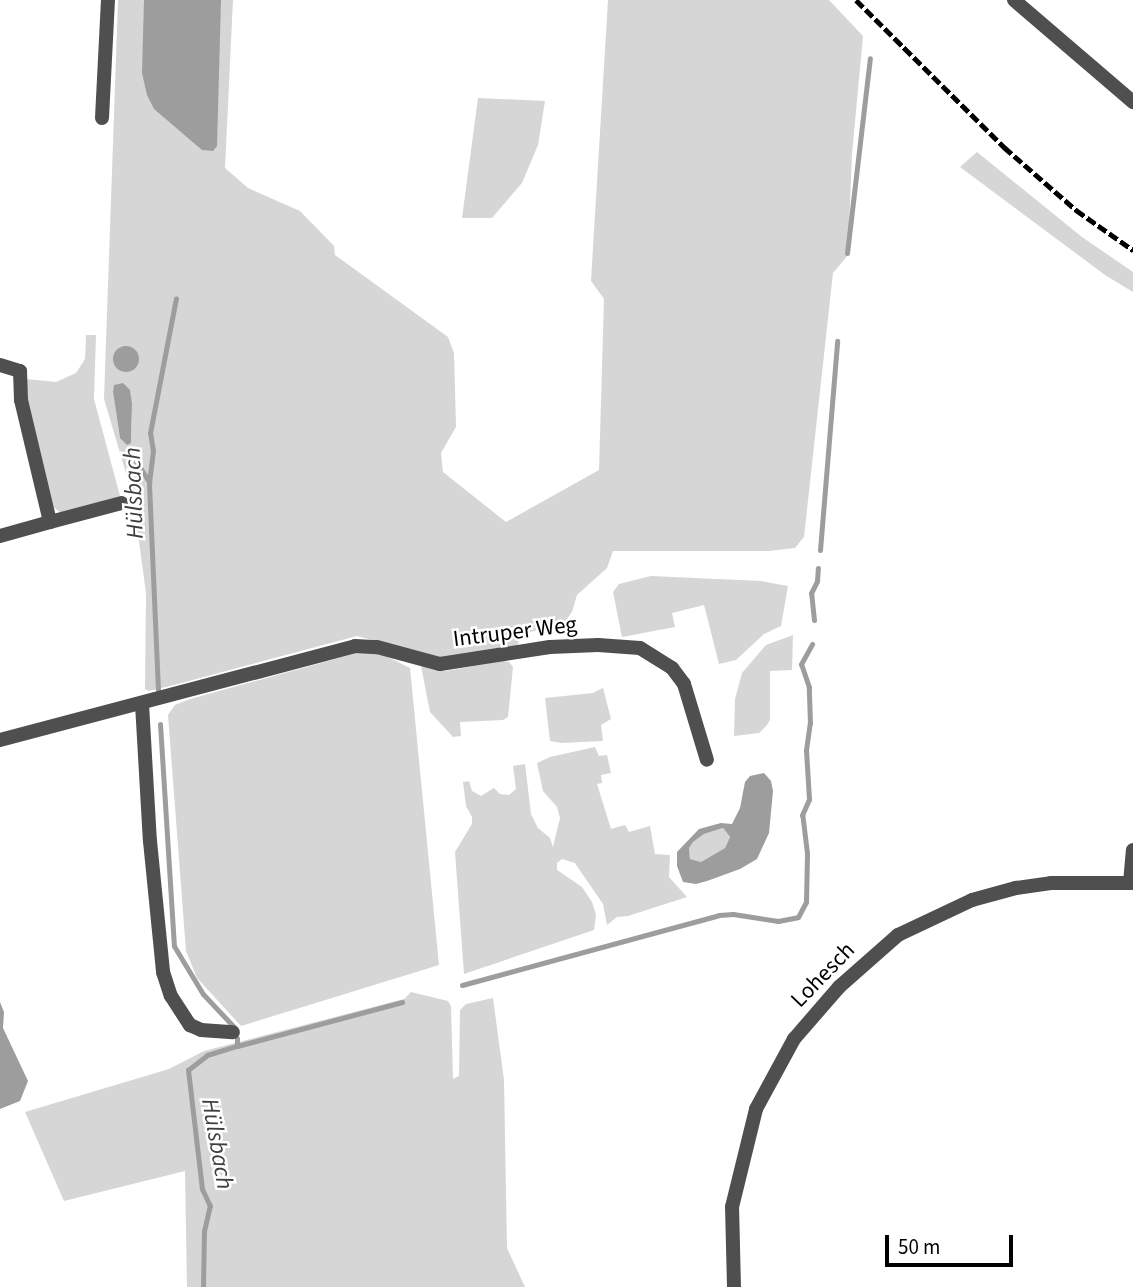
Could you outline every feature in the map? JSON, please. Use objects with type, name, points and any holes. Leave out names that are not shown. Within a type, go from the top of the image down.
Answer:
[{"type":"street","points":[[102,118],[108,0]]},
{"type":"street","points":[[1014,0],[1133,102]]},
{"type":"street","points":[[0,365],[20,370],[21,400],[50,523]]},
{"type":"street","points":[[0,536],[122,503]]},
{"type":"street","name":"Intruper Weg","points":[[0,740],[355,646],[377,647],[440,664],[550,647],[598,645],[640,648],[664,661],[684,684],[707,760]]},
{"type":"street","points":[[142,704],[150,841],[163,972],[171,996],[190,1025],[201,1030],[233,1032]]},
{"type":"street","points":[[1131,883],[1133,850]]},
{"type":"street","name":"Lohesch","points":[[734,1287],[732,1207],[756,1109],[794,1038],[839,987],[898,935],[972,900],[1016,888],[1051,883],[1131,883]]},
{"type":"shaded area","points":[[118,0],[233,0],[225,168],[248,188],[300,211],[334,246],[335,255],[448,337],[454,353],[456,427],[441,453],[443,472],[506,522],[599,470],[604,299],[591,281],[608,0],[829,0],[863,36],[852,154],[848,255],[833,273],[804,537],[795,548],[769,551],[613,551],[607,568],[577,595],[572,612],[564,623],[523,634],[516,648],[437,658],[357,636],[149,691],[145,689],[146,593],[133,497],[104,399]],"holes":[[[130,390],[131,443],[120,438],[113,392]]]},
{"type":"shaded area","points":[[144,0],[221,0],[217,146],[213,151],[202,150],[154,109],[147,95],[142,73]]},
{"type":"shaded area","points":[[478,98],[545,101],[538,145],[522,183],[492,218],[462,218]]},
{"type":"shaded area","points":[[977,152],[1082,237],[1133,272],[1133,292],[1105,275],[960,167]]},
{"type":"shaded area","points":[[86,335],[96,335],[94,399],[120,496],[61,513],[53,507],[25,399],[26,379],[56,382],[76,373],[85,359]]},
{"type":"shaded area","points":[[126,346],[135,350],[139,359],[135,368],[126,372],[117,368],[113,359],[117,350]]},
{"type":"shaded area","points":[[123,383],[130,390],[132,404],[131,443],[127,445],[120,438],[113,392],[114,385]]},
{"type":"shaded area","points":[[651,576],[761,581],[788,586],[781,626],[764,634],[736,660],[719,664],[704,605],[672,613],[675,627],[622,637],[613,592],[619,584]]},
{"type":"shaded area","points":[[793,635],[792,670],[770,671],[770,720],[759,733],[734,736],[735,699],[742,673],[766,645]]},
{"type":"shaded area","points":[[361,652],[380,653],[410,668],[439,965],[241,1026],[197,978],[186,951],[168,715],[175,705],[190,699]]},
{"type":"shaded area","points":[[509,662],[513,667],[508,717],[503,720],[460,722],[461,736],[453,737],[430,712],[421,666],[446,671]]},
{"type":"shaded area","points":[[603,688],[611,719],[601,725],[603,741],[550,741],[545,698],[593,693]]},
{"type":"shaded area","points":[[595,747],[599,756],[607,755],[611,773],[601,775],[602,783],[597,784],[611,829],[625,825],[629,832],[650,826],[655,854],[670,855],[669,877],[687,897],[617,917],[607,925],[603,904],[575,863],[562,859],[557,863],[557,870],[582,887],[592,902],[596,915],[594,930],[464,974],[455,852],[472,824],[472,817],[466,806],[463,782],[469,781],[472,791],[481,796],[494,788],[500,794],[509,795],[516,789],[513,766],[525,764],[531,814],[538,828],[550,838],[553,847],[560,818],[557,807],[543,791],[537,763],[550,757]]},
{"type":"shaded area","points":[[764,773],[771,781],[773,791],[769,833],[757,859],[740,869],[707,881],[696,884],[683,882],[677,866],[677,852],[699,829],[721,823],[732,824],[740,808],[745,782],[750,776]],"holes":[[[723,828],[730,837],[725,848],[701,862],[690,859],[689,848],[704,834]]]},
{"type":"shaded area","points":[[723,828],[730,837],[725,848],[701,862],[690,859],[689,848],[693,842],[704,834]]},
{"type":"shaded area","points":[[411,992],[448,1001],[451,1006],[453,1079],[459,1076],[460,1010],[466,1004],[493,998],[504,1080],[507,1248],[525,1287],[187,1287],[185,1171],[64,1201],[25,1112],[169,1069],[204,1051],[404,999]]},
{"type":"shaded area","points":[[0,1002],[4,1012],[3,1028],[28,1081],[20,1101],[0,1109]]},
{"type":"waterway","points":[[847,253],[870,58]]},
{"type":"waterway","name":"Hülsbach","points":[[158,690],[149,483],[153,451],[150,433],[176,298]]},
{"type":"waterway","points":[[820,550],[837,341]]},
{"type":"waterway","points":[[136,461],[149,482]]},
{"type":"waterway","points":[[814,620],[811,593],[817,581],[818,568]]},
{"type":"waterway","points":[[462,985],[719,915],[733,914],[778,921],[798,917],[806,902],[807,853],[802,815],[809,799],[806,750],[810,723],[809,687],[801,664],[812,644]]},
{"type":"waterway","name":"Hülsbach","points":[[160,724],[174,946],[203,994],[234,1027]]},
{"type":"waterway","points":[[237,1046],[402,1002]]},
{"type":"waterway","name":"Hülsbach","points":[[203,1287],[204,1231],[210,1206],[202,1189],[188,1070],[207,1055],[237,1046],[237,1038]]},
{"type":"railway","points":[[856,0],[1004,147],[1076,210],[1133,250]]}]
